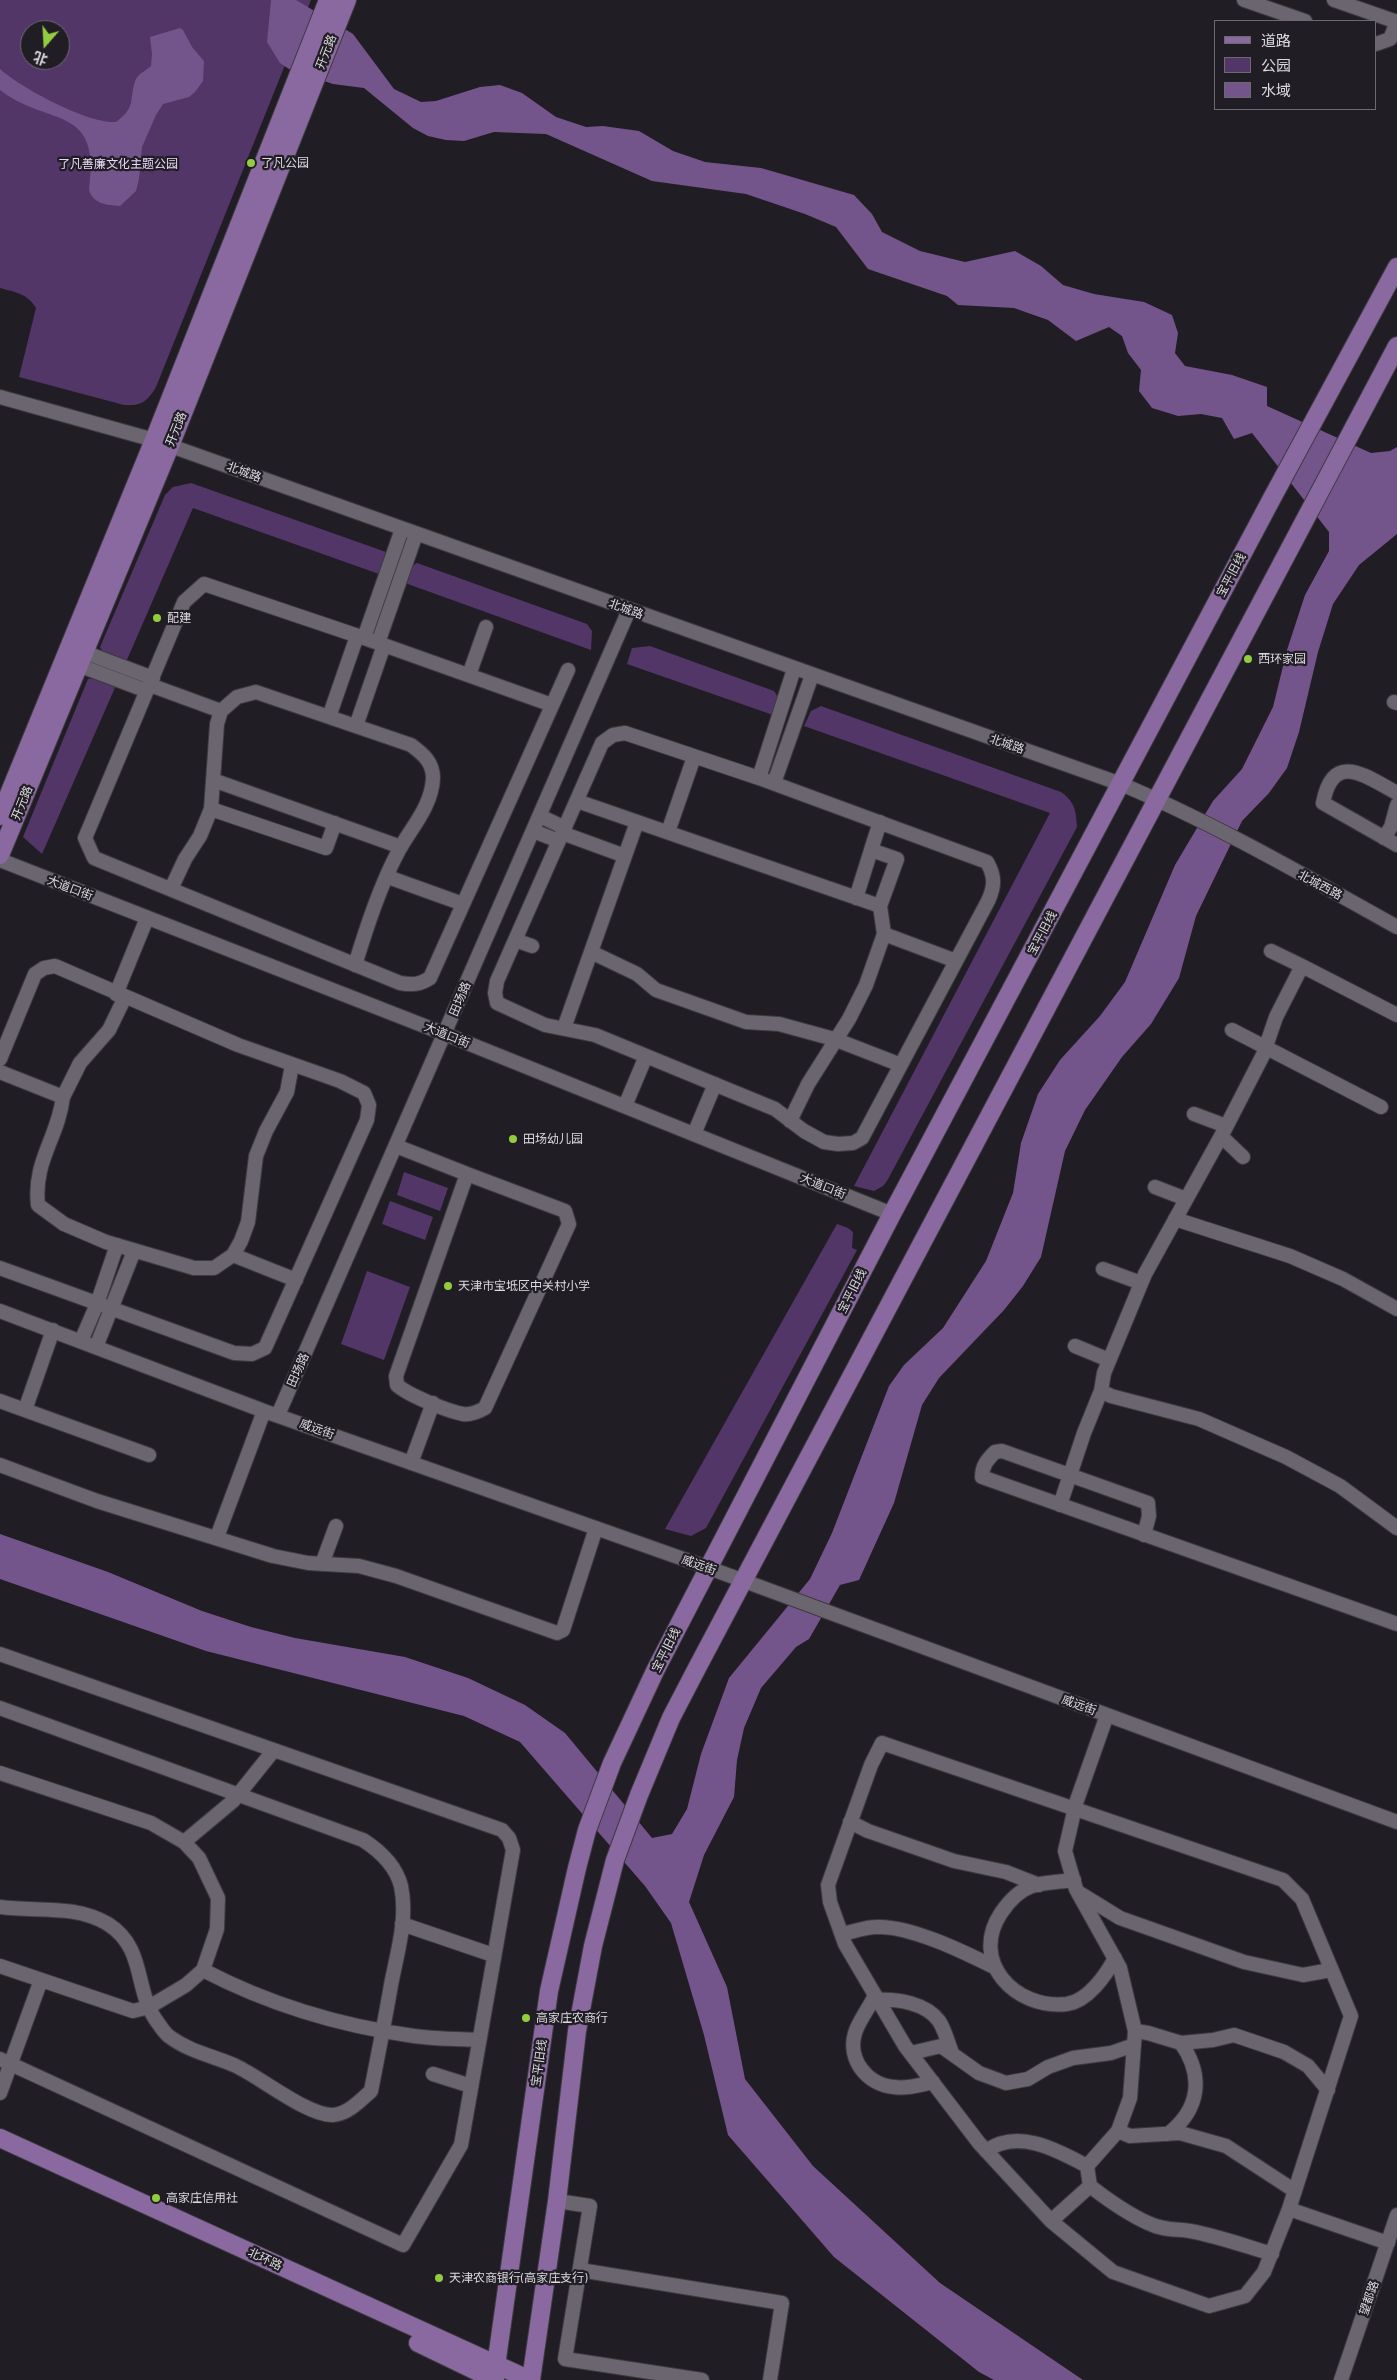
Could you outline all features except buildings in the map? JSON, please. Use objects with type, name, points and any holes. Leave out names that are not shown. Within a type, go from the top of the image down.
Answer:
[{"type":"main road","name":"开元路","points":[[0,855],[81,658],[295,81],[327,3]]},
{"type":"main road","name":"开元路","points":[[0,816],[162,443],[312,88],[344,7]]},
{"type":"main road","name":"宝平旧线","points":[[495,2377],[549,1992],[563,1924],[587,1830],[612,1763],[645,1692],[892,1214],[1271,500],[1397,267]]},
{"type":"main road","points":[[439,2346],[495,2377],[531,2380],[557,2201],[584,1990],[615,1860],[639,1795],[671,1718],[1397,346]]},
{"type":"main road","name":"北环路","points":[[0,2138],[439,2346]]},
{"type":"main road","name":"北环路","points":[[0,2150],[439,2346]]},
{"type":"main road","points":[[439,2346],[456,2366],[472,2380]]},
{"type":"street","points":[[1244,0],[1263,3],[1303,20]]},
{"type":"street","points":[[1334,0],[1397,22],[1390,39],[1377,44]]},
{"type":"street","name":"北城路","points":[[0,397],[162,443],[1121,784],[1156,799],[1243,844]]},
{"type":"street","points":[[329,717],[402,529]]},
{"type":"street","points":[[356,726],[416,534]]},
{"type":"street","points":[[552,705],[361,637],[204,584],[184,602],[85,838],[94,858],[400,983],[412,985],[422,983],[430,978],[568,670]]},
{"type":"street","name":"田场路","points":[[278,1415],[629,610]]},
{"type":"street","points":[[469,675],[486,627]]},
{"type":"street","points":[[81,658],[221,711]]},
{"type":"street","points":[[759,778],[794,669]]},
{"type":"street","points":[[774,783],[812,675]]},
{"type":"street","points":[[171,890],[185,859],[200,836],[211,809],[217,724],[221,711],[237,697],[256,692],[411,745],[429,761],[433,780],[420,818],[401,847],[388,877],[355,965]]},
{"type":"street","points":[[625,733],[759,778],[987,862],[993,873],[994,889],[862,1138],[853,1143],[838,1144],[824,1142],[804,1131],[775,1109],[595,1035],[545,1026],[497,1003],[495,993],[497,981],[602,743],[613,734],[625,733]]},
{"type":"street","points":[[668,832],[694,757]]},
{"type":"street","points":[[1397,793],[1370,778],[1346,770],[1334,774],[1325,790],[1323,803],[1397,845]]},
{"type":"street","points":[[214,780],[401,847]]},
{"type":"street","points":[[577,801],[880,906]]},
{"type":"street","points":[[1384,838],[1397,810],[1397,805]]},
{"type":"street","points":[[211,809],[326,848],[335,823]]},
{"type":"street","points":[[540,816],[562,834]]},
{"type":"street","points":[[564,1028],[638,822]]},
{"type":"street","points":[[856,898],[880,822]]},
{"type":"street","points":[[533,831],[562,834],[625,856]]},
{"type":"street","name":"北城西路","points":[[1243,844],[1397,927]]},
{"type":"street","points":[[790,1121],[808,1084],[834,1039],[849,1019],[866,985],[884,934],[880,906],[897,859],[871,850],[872,847]]},
{"type":"street","name":"大道口街","points":[[0,860],[445,1034],[892,1214]]},
{"type":"street","points":[[388,877],[463,904]]},
{"type":"street","points":[[147,918],[109,1030],[80,1063],[63,1097],[60,1118],[40,1165],[36,1190],[38,1205],[64,1224],[117,1245],[194,1268],[214,1268],[234,1255],[248,1222],[256,1156],[266,1131],[288,1092],[292,1066]]},
{"type":"street","points":[[884,934],[956,961]]},
{"type":"street","points":[[515,940],[532,946]]},
{"type":"street","points":[[1271,951],[1397,1015]]},
{"type":"street","points":[[591,952],[637,974],[656,990],[746,1022],[779,1024],[834,1039],[901,1065]]},
{"type":"street","points":[[0,1268],[234,1354],[252,1354],[265,1348],[367,1120],[368,1105],[364,1093],[348,1085],[292,1066],[121,996],[55,966],[44,968],[35,974],[1,1053]]},
{"type":"street","points":[[1060,1505],[1101,1391],[1104,1373],[1141,1283],[1224,1131],[1266,1046],[1276,1017],[1302,966]]},
{"type":"street","points":[[1232,1030],[1380,1107]]},
{"type":"street","points":[[625,1106],[646,1056]]},
{"type":"street","points":[[0,1072],[63,1097]]},
{"type":"street","points":[[694,1134],[714,1084]]},
{"type":"street","points":[[1194,1114],[1224,1131],[1243,1157]]},
{"type":"street","points":[[396,1146],[565,1211],[569,1224],[485,1408],[475,1414],[463,1414],[405,1393],[397,1385],[396,1376],[467,1174]]},
{"type":"street","points":[[1155,1187],[1186,1199]]},
{"type":"street","points":[[1175,1219],[1290,1256],[1343,1279],[1397,1309]]},
{"type":"street","points":[[81,1341],[97,1304],[117,1245]]},
{"type":"street","points":[[96,1348],[134,1251]]},
{"type":"street","points":[[234,1255],[296,1280]]},
{"type":"street","points":[[1103,1269],[1141,1283]]},
{"type":"street","name":"威远街","points":[[0,1311],[264,1411],[709,1568],[1397,1822]]},
{"type":"street","points":[[25,1410],[53,1330]]},
{"type":"street","points":[[1075,1346],[1109,1360]]},
{"type":"street","points":[[1101,1391],[1111,1396],[1199,1419],[1286,1457],[1340,1486],[1397,1528]]},
{"type":"street","points":[[0,1401],[149,1455]]},
{"type":"street","points":[[411,1462],[433,1403]]},
{"type":"street","points":[[217,1537],[264,1411]]},
{"type":"street","points":[[1144,1535],[1149,1516],[1148,1503],[1002,1452],[995,1452],[982,1469],[982,1477],[1144,1535],[1397,1624]]},
{"type":"street","points":[[0,1465],[97,1501],[273,1556],[322,1564],[359,1566],[396,1576],[557,1633],[563,1630],[596,1528]]},
{"type":"street","points":[[322,1564],[336,1526]]},
{"type":"street","points":[[0,1654],[502,1830],[509,1838],[513,1850],[461,2145],[403,2245],[5,2061]]},
{"type":"street","points":[[0,1708],[363,1840],[377,1849],[391,1864],[400,1884],[403,1905],[402,1924],[371,2091],[352,2108],[334,2115],[314,2111],[237,2066],[200,2054],[169,2037],[156,2021],[142,1994],[136,1958],[127,1940],[108,1924],[65,1910],[0,1907]]},
{"type":"street","points":[[1087,2166],[1118,2131],[1130,2098],[1135,2038],[1120,1968],[1079,1893],[1066,1851],[1075,1809],[1107,1716]]},
{"type":"street","points":[[882,1743],[1283,1880],[1302,1899],[1352,2016],[1289,2209],[1272,2254],[1264,2272],[1246,2296],[1209,2306],[1113,2272],[1051,2221],[986,2151],[911,2053],[877,1998],[842,1934],[830,1902],[828,1885],[850,1822],[871,1765],[882,1743]]},
{"type":"street","points":[[184,1842],[238,1794],[274,1750]]},
{"type":"street","points":[[0,1773],[151,1823],[184,1842],[199,1858],[218,1898],[217,1929],[203,1970],[186,1985],[149,2007],[133,2011],[0,1966]]},
{"type":"street","points":[[850,1822],[868,1831],[954,1861],[1006,1872],[1039,1885]]},
{"type":"street","points":[[1074,1880],[1032,1886],[1010,1899],[994,1923],[990,1948],[994,1967],[1007,1986],[1041,2003],[1069,2004],[1086,1994],[1107,1975],[1115,1958]]},
{"type":"street","points":[[1079,1893],[1120,1918],[1182,1942],[1244,1962],[1304,1975],[1331,1970]]},
{"type":"street","points":[[402,1924],[493,1955]]},
{"type":"street","points":[[842,1934],[875,1926],[894,1928],[958,1950],[994,1967]]},
{"type":"street","points":[[203,1970],[282,2005],[382,2030],[416,2036],[479,2040]]},
{"type":"street","points":[[0,2093],[5,2061],[41,1980]]},
{"type":"street","points":[[877,1998],[892,1999],[924,2008],[938,2020],[952,2053]]},
{"type":"street","points":[[877,1998],[855,2032],[854,2053],[861,2070],[874,2081],[893,2088],[908,2088],[933,2082]]},
{"type":"street","points":[[911,2053],[941,2046],[979,2073],[1006,2083],[1028,2079],[1048,2068],[1073,2058],[1111,2053],[1135,2038],[1181,2043],[1213,2040],[1234,2035],[1284,2052],[1308,2066],[1328,2090]]},
{"type":"street","points":[[1168,2134],[1181,2124],[1190,2109],[1197,2089],[1195,2072],[1181,2043]]},
{"type":"street","points":[[433,2074],[471,2086]]},
{"type":"street","points":[[1118,2131],[1130,2136],[1180,2132],[1226,2146],[1295,2191]]},
{"type":"street","points":[[986,2151],[994,2145],[1018,2141],[1036,2142],[1087,2166]]},
{"type":"street","points":[[1087,2166],[1090,2186],[1108,2200],[1149,2224],[1169,2230],[1188,2231],[1222,2239],[1272,2254]]},
{"type":"street","points":[[1051,2221],[1090,2186]]},
{"type":"street","points":[[557,2201],[590,2206],[565,2359],[702,2380]]},
{"type":"street","points":[[1289,2209],[1388,2243]]},
{"type":"street","name":"望都路","points":[[1342,2380],[1397,2215]]},
{"type":"street","points":[[580,2270],[782,2303],[770,2380]]},
{"type":"green space","name":"了凡善廉文化主题公园","points":[[0,0],[311,0],[156,387],[146,400],[135,405],[124,405],[19,377],[36,308],[33,303],[16,292],[0,288]]},
{"type":"green space","points":[[191,483],[386,552],[379,574],[193,508],[126,662],[103,652],[100,647],[165,495],[173,487]]},
{"type":"green space","points":[[417,563],[587,624],[592,631],[591,650],[405,583],[412,566]]},
{"type":"green space","points":[[650,646],[774,691],[778,697],[773,715],[627,664],[632,648]]},
{"type":"green space","points":[[94,678],[117,683],[42,854],[23,837],[88,679]]},
{"type":"green space","points":[[821,706],[1061,792],[1072,803],[1076,816],[1077,827],[887,1181],[883,1186],[874,1191],[854,1186],[1050,813],[804,726],[811,711]]},
{"type":"green space","points":[[404,1172],[448,1188],[440,1211],[397,1195]]},
{"type":"green space","points":[[390,1201],[433,1217],[425,1240],[382,1224]]},
{"type":"green space","points":[[837,1224],[853,1232],[852,1248],[857,1250],[706,1528],[691,1536],[665,1529]]},
{"type":"green space","points":[[367,1271],[410,1287],[384,1360],[341,1344]]},
{"type":"water","points":[[271,0],[296,0],[353,34],[394,89],[421,102],[436,101],[480,87],[500,85],[522,93],[556,117],[586,127],[603,126],[639,131],[673,151],[705,162],[761,168],[854,195],[872,214],[882,232],[920,251],[965,262],[1015,251],[1041,266],[1063,285],[1094,294],[1144,302],[1172,315],[1178,333],[1175,353],[1185,366],[1232,375],[1267,387],[1267,406],[1371,453],[1390,451],[1397,447],[1397,534],[1359,565],[1333,604],[1318,652],[1299,732],[1287,768],[1269,793],[1242,821],[1196,916],[1179,978],[1151,1024],[1122,1057],[1085,1110],[1065,1151],[1041,1257],[1023,1286],[1004,1310],[939,1378],[922,1405],[894,1503],[859,1580],[840,1585],[809,1639],[796,1647],[761,1688],[744,1728],[737,1760],[734,1797],[704,1855],[689,1902],[727,1987],[745,2079],[813,2166],[940,2283],[1083,2380],[994,2380],[979,2372],[834,2257],[728,2135],[704,2035],[671,1923],[645,1886],[520,1742],[464,1716],[206,1651],[0,1579],[0,1534],[108,1572],[202,1611],[251,1627],[295,1638],[405,1657],[468,1678],[525,1705],[565,1733],[652,1838],[672,1834],[687,1809],[701,1754],[729,1678],[810,1579],[832,1533],[889,1386],[904,1365],[943,1328],[986,1261],[1013,1193],[1021,1143],[1038,1094],[1060,1060],[1100,1016],[1125,982],[1175,865],[1213,801],[1242,769],[1273,707],[1287,650],[1305,595],[1329,551],[1329,532],[1252,433],[1234,439],[1222,418],[1201,414],[1178,416],[1152,408],[1139,391],[1141,370],[1128,353],[1122,336],[1109,327],[1076,341],[1048,320],[1014,308],[958,305],[947,296],[868,269],[836,227],[805,214],[746,194],[652,181],[546,134],[494,132],[464,141],[428,136],[413,128],[364,88],[333,84],[289,69],[280,63],[267,42]]},
{"type":"water","points":[[180,28],[204,61],[203,81],[189,97],[163,104],[156,115],[142,147],[136,191],[120,206],[101,203],[91,195],[89,190],[91,162],[87,143],[79,130],[68,122],[19,102],[0,90],[0,69],[23,86],[55,103],[89,117],[116,122],[130,106],[136,79],[151,66],[150,37]]},
{"type":"place","name":"了凡公园","points":[[251,163]]},
{"type":"place","name":"配建","points":[[157,618]]},
{"type":"place","name":"西环家园","points":[[1248,659]]},
{"type":"place","name":"田场幼儿园","points":[[513,1139]]},
{"type":"place","name":"天津市宝坻区中关村小学","points":[[448,1286]]},
{"type":"place","name":"高家庄农商行","points":[[526,2018]]},
{"type":"place","name":"高家庄信用社","points":[[156,2198]]},
{"type":"place","name":"天津农商银行(高家庄支行)","points":[[439,2278]]}]
